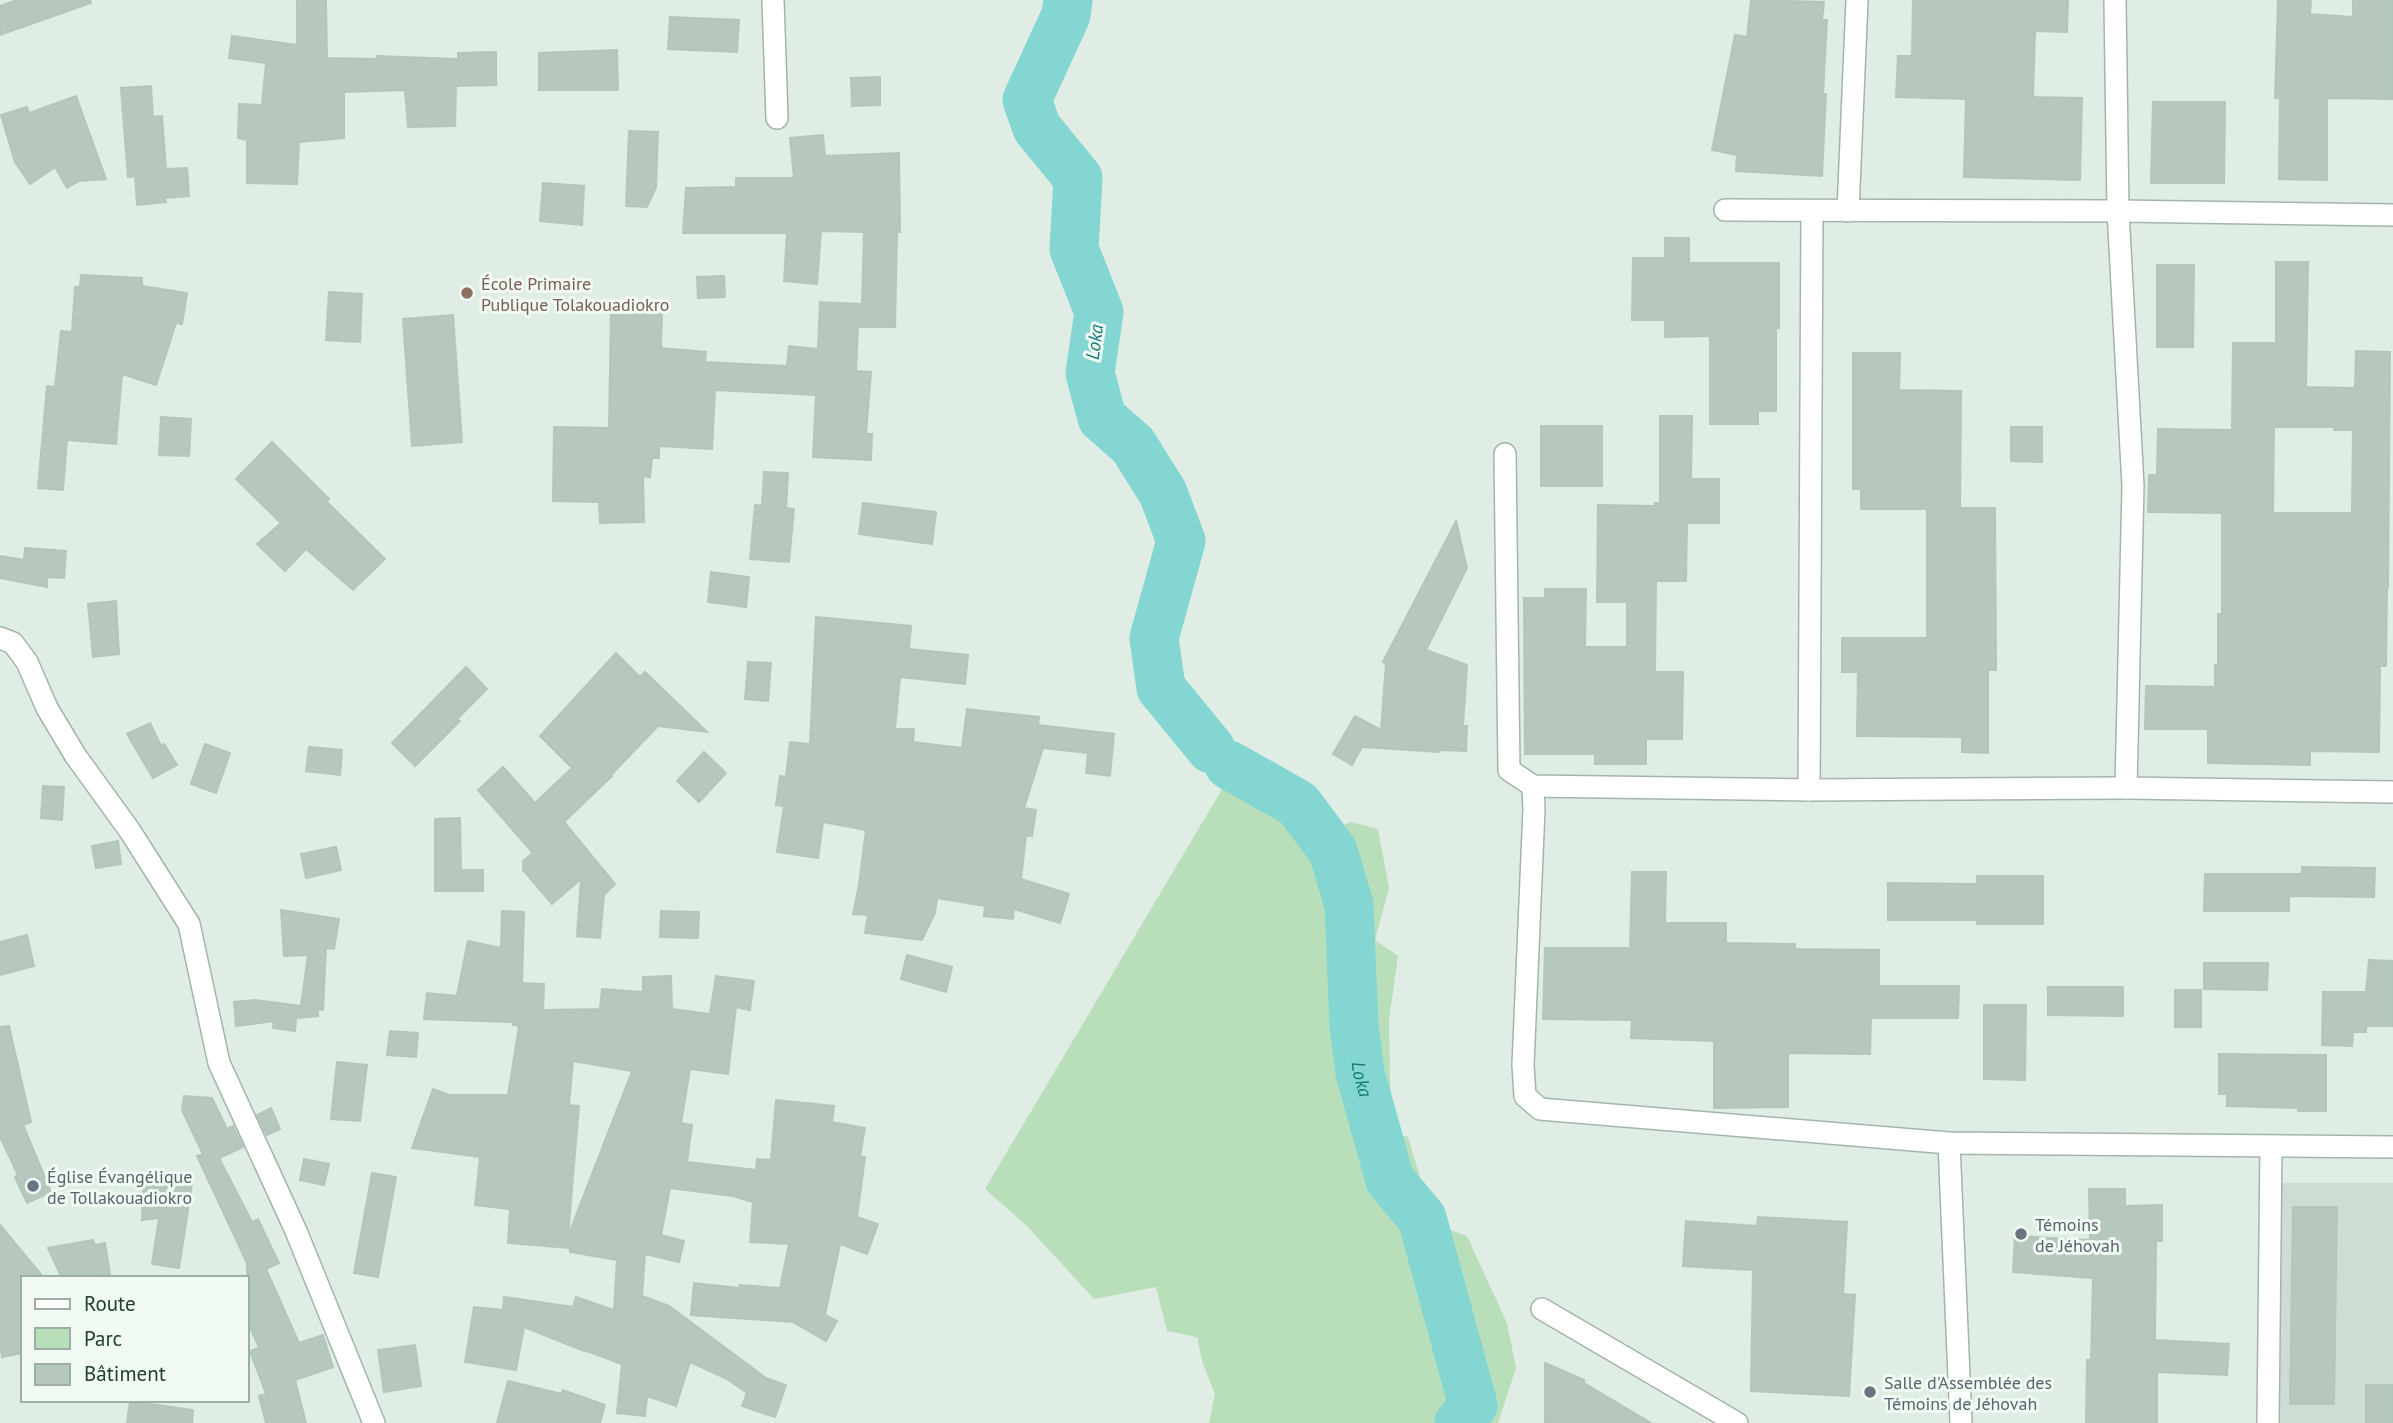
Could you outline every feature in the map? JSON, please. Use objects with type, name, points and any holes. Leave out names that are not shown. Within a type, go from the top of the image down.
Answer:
[{"type":"street","points":[[773,0],[777,118]]},
{"type":"street","points":[[1848,211],[1857,0]]},
{"type":"street","points":[[2115,0],[2118,212],[2133,486],[2126,788]]},
{"type":"street","points":[[1725,210],[2393,215]]},
{"type":"street","points":[[1809,790],[1812,211]]},
{"type":"street","points":[[1506,454],[1508,770],[1533,786],[1809,790],[2126,788],[2393,792]]},
{"type":"street","points":[[0,638],[13,643],[27,662],[47,708],[75,755],[130,831],[189,925],[219,1063],[296,1231],[374,1423]]},
{"type":"street","points":[[1533,786],[1522,1065],[1525,1097],[1539,1109],[1949,1143],[2393,1147]]},
{"type":"street","points":[[1949,1143],[1961,1423]]},
{"type":"street","points":[[2268,1423],[2271,1146]]},
{"type":"street","points":[[1542,1309],[1737,1423]]},
{"type":"shaded area","points":[[2278,1183],[2393,1183],[2393,1423],[2275,1423]]},
{"type":"green space","points":[[1228,779],[1271,802],[1320,834],[1351,822],[1378,829],[1389,888],[1375,940],[1398,956],[1389,1020],[1391,1132],[1408,1137],[1434,1224],[1467,1236],[1507,1323],[1516,1368],[1498,1423],[1209,1423],[1215,1394],[1203,1364],[1197,1337],[1167,1331],[1156,1287],[1094,1299],[1026,1225],[985,1189]]},
{"type":"building","points":[[17,0],[90,0],[91,3],[0,35],[0,6]]},
{"type":"building","points":[[297,0],[326,0],[327,58],[377,59],[377,56],[458,59],[458,53],[496,52],[496,85],[456,86],[455,126],[408,127],[405,90],[344,92],[344,138],[299,142],[297,184],[247,183],[247,140],[238,138],[239,104],[262,105],[266,63],[229,58],[232,36],[297,45]]},
{"type":"building","points":[[1751,0],[1824,2],[1822,20],[1827,20],[1822,176],[1736,171],[1737,155],[1712,150],[1735,35],[1747,37]]},
{"type":"building","points":[[1913,0],[2068,0],[2067,32],[2035,31],[2033,97],[2082,98],[2080,180],[1964,177],[1966,99],[1896,97],[1898,56],[1912,56]]},
{"type":"building","points":[[2278,0],[2311,0],[2310,14],[2353,17],[2353,0],[2393,0],[2393,99],[2327,98],[2327,180],[2279,179],[2280,98],[2275,98]]},
{"type":"building","points":[[670,17],[739,20],[737,52],[668,49]]},
{"type":"building","points":[[617,50],[618,90],[539,90],[539,53]]},
{"type":"building","points":[[880,77],[880,105],[852,106],[851,78]]},
{"type":"building","points":[[151,86],[153,117],[162,116],[166,169],[187,168],[189,196],[165,198],[166,202],[137,205],[135,176],[128,177],[121,88]]},
{"type":"building","points":[[76,96],[106,179],[79,181],[67,188],[55,167],[30,184],[15,162],[1,115],[27,107],[29,113]]},
{"type":"building","points":[[2153,102],[2225,102],[2224,183],[2151,183]]},
{"type":"building","points":[[629,131],[658,132],[656,187],[647,207],[626,206]]},
{"type":"building","points":[[823,135],[825,156],[899,153],[900,232],[897,232],[895,327],[858,327],[856,371],[871,372],[866,434],[872,434],[871,460],[813,457],[816,395],[715,390],[712,449],[659,446],[659,458],[652,458],[650,477],[643,476],[644,522],[600,523],[599,502],[553,501],[554,427],[609,428],[611,310],[662,311],[661,348],[706,352],[705,362],[787,366],[789,346],[818,349],[820,302],[862,304],[864,232],[821,231],[817,284],[784,281],[787,233],[683,233],[686,188],[736,187],[736,178],[794,178],[790,138]]},
{"type":"building","points":[[543,183],[584,186],[582,225],[540,221]]},
{"type":"building","points":[[1665,238],[1689,238],[1689,263],[1779,263],[1776,411],[1758,411],[1758,424],[1710,424],[1710,336],[1665,337],[1665,320],[1632,320],[1633,258],[1665,258]]},
{"type":"building","points":[[2276,262],[2308,262],[2306,387],[2355,388],[2356,351],[2390,352],[2386,666],[2380,666],[2379,752],[2310,751],[2310,765],[2208,763],[2208,729],[2145,729],[2146,686],[2215,687],[2218,614],[2222,614],[2222,513],[2148,512],[2149,475],[2157,475],[2158,429],[2232,430],[2233,343],[2276,343]],"holes":[[[2274,427],[2334,427],[2334,430],[2353,430],[2352,513],[2273,513]]]},
{"type":"building","points":[[2157,265],[2194,265],[2193,347],[2157,347]]},
{"type":"building","points":[[81,275],[142,278],[142,286],[187,293],[182,324],[176,323],[156,385],[122,374],[116,444],[67,440],[63,490],[38,488],[47,386],[55,387],[61,331],[72,332],[75,287],[80,287]]},
{"type":"building","points":[[724,276],[725,297],[698,298],[697,277]]},
{"type":"building","points":[[329,292],[362,294],[360,342],[326,340]]},
{"type":"building","points":[[453,315],[462,442],[412,446],[403,319]]},
{"type":"building","points":[[1853,353],[1900,353],[1899,390],[1961,391],[1960,508],[1995,508],[1996,670],[1988,670],[1988,753],[1962,752],[1962,737],[1857,736],[1858,672],[1842,672],[1842,638],[1927,638],[1927,509],[1861,509],[1861,489],[1853,489]]},
{"type":"building","points":[[1660,416],[1692,416],[1691,479],[1719,479],[1719,523],[1687,523],[1686,581],[1656,581],[1655,672],[1683,672],[1682,739],[1646,739],[1646,764],[1595,764],[1595,754],[1525,754],[1524,598],[1545,598],[1545,589],[1586,589],[1585,647],[1627,647],[1627,602],[1597,602],[1598,505],[1655,506],[1655,503],[1660,503]]},
{"type":"building","points":[[161,417],[191,419],[189,456],[159,455]]},
{"type":"building","points":[[1541,426],[1602,426],[1602,486],[1541,486]]},
{"type":"building","points":[[2011,427],[2042,427],[2042,462],[2011,461]]},
{"type":"building","points":[[272,442],[329,499],[327,502],[385,559],[353,590],[306,549],[285,571],[257,544],[281,523],[236,479]]},
{"type":"building","points":[[764,472],[788,473],[786,508],[794,509],[789,562],[750,559],[755,505],[762,506]]},
{"type":"building","points":[[863,503],[936,512],[932,544],[859,534]]},
{"type":"building","points":[[1456,521],[1467,568],[1426,650],[1467,665],[1463,726],[1467,726],[1466,751],[1362,747],[1352,765],[1333,754],[1355,716],[1381,730],[1386,664],[1383,662]]},
{"type":"building","points":[[25,548],[66,551],[64,578],[47,577],[47,587],[0,578],[0,556],[24,560]]},
{"type":"building","points":[[711,572],[749,577],[746,607],[708,602]]},
{"type":"building","points":[[116,601],[119,654],[93,657],[88,604]]},
{"type":"building","points":[[816,617],[911,626],[909,649],[968,655],[965,684],[900,677],[895,729],[914,729],[913,742],[962,748],[967,709],[1039,717],[1038,725],[1114,734],[1110,776],[1086,773],[1088,753],[1043,748],[1024,808],[1036,810],[1032,836],[1026,836],[1021,879],[1069,894],[1060,923],[1014,909],[1013,919],[984,916],[985,906],[937,898],[935,913],[922,940],[865,933],[868,915],[853,914],[866,830],[823,822],[818,858],[777,852],[784,806],[776,805],[780,776],[786,777],[790,742],[810,744]]},
{"type":"building","points":[[616,653],[640,677],[645,672],[707,732],[658,726],[612,776],[564,822],[615,884],[604,895],[600,938],[577,936],[581,879],[552,904],[523,870],[523,861],[533,853],[478,790],[503,767],[535,803],[572,768],[540,736]]},
{"type":"building","points":[[748,662],[771,663],[768,701],[745,699]]},
{"type":"building","points":[[466,667],[487,689],[457,719],[460,721],[415,766],[392,743]]},
{"type":"building","points":[[150,723],[161,746],[164,744],[177,765],[153,778],[127,734]]},
{"type":"building","points":[[205,744],[230,753],[216,793],[191,784]]},
{"type":"building","points":[[309,747],[342,750],[340,775],[306,771]]},
{"type":"building","points":[[704,752],[726,773],[699,802],[677,781]]},
{"type":"building","points":[[43,786],[64,787],[62,820],[41,818]]},
{"type":"building","points":[[460,818],[461,870],[483,870],[483,891],[435,891],[435,819]]},
{"type":"building","points":[[118,841],[121,864],[96,868],[92,846]]},
{"type":"building","points":[[336,847],[341,870],[306,878],[301,854]]},
{"type":"building","points":[[2302,867],[2375,868],[2374,897],[2289,896],[2289,911],[2204,911],[2205,874],[2302,874]]},
{"type":"building","points":[[1632,872],[1666,872],[1665,923],[1726,923],[1726,943],[1795,944],[1795,949],[1879,950],[1879,986],[1959,986],[1958,1018],[1871,1018],[1870,1054],[1788,1053],[1788,1107],[1714,1108],[1714,1041],[1631,1038],[1632,1020],[1543,1019],[1545,948],[1630,948]]},
{"type":"building","points":[[1977,876],[2043,876],[2043,924],[1977,924],[1977,920],[1888,920],[1888,883],[1977,884]]},
{"type":"building","points":[[281,910],[339,919],[334,949],[326,948],[323,1010],[318,1009],[318,1016],[296,1018],[295,1031],[273,1028],[274,1021],[236,1026],[234,1002],[255,1000],[301,1006],[308,955],[284,956]]},
{"type":"building","points":[[502,911],[524,912],[522,983],[544,984],[543,1010],[600,1009],[602,989],[643,992],[643,977],[671,976],[672,1009],[710,1014],[716,976],[754,981],[750,1010],[736,1007],[728,1074],[690,1069],[681,1123],[692,1125],[687,1162],[756,1170],[757,1159],[771,1160],[776,1100],[834,1106],[832,1122],[865,1128],[860,1156],[865,1157],[857,1217],[878,1224],[867,1254],[840,1244],[825,1315],[837,1321],[826,1341],[793,1322],[691,1315],[694,1283],[740,1288],[740,1285],[780,1288],[789,1244],[750,1242],[753,1202],[733,1196],[670,1188],[661,1235],[684,1241],[679,1262],[645,1254],[642,1296],[669,1306],[766,1378],[786,1385],[775,1417],[742,1406],[747,1393],[727,1379],[690,1362],[676,1406],[647,1396],[645,1416],[617,1413],[622,1364],[524,1327],[516,1370],[465,1362],[474,1307],[503,1310],[504,1297],[573,1307],[576,1297],[614,1310],[617,1260],[570,1252],[570,1248],[508,1243],[510,1209],[475,1205],[480,1157],[412,1148],[433,1089],[449,1095],[508,1095],[519,1026],[513,1025],[513,1022],[424,1019],[427,993],[457,996],[468,941],[501,948]],"holes":[[[573,1061],[632,1071],[568,1236],[579,1106],[569,1105]]]},
{"type":"building","points":[[661,911],[699,912],[698,938],[660,937]]},
{"type":"building","points":[[27,935],[34,966],[0,975],[0,942]]},
{"type":"building","points":[[907,955],[952,967],[946,992],[901,979]]},
{"type":"building","points":[[2369,960],[2393,961],[2393,1026],[2366,1026],[2366,1032],[2353,1032],[2352,1046],[2322,1045],[2323,992],[2366,992]]},
{"type":"building","points":[[2204,963],[2268,963],[2267,990],[2204,989]]},
{"type":"building","points":[[2048,987],[2123,987],[2123,1016],[2048,1015]]},
{"type":"building","points":[[2175,990],[2201,990],[2201,1027],[2175,1027]]},
{"type":"building","points":[[1984,1005],[2026,1005],[2025,1080],[1984,1079]]},
{"type":"building","points":[[9,1026],[31,1122],[23,1125],[51,1192],[27,1203],[15,1177],[18,1175],[0,1137],[0,1027]]},
{"type":"building","points":[[390,1031],[418,1033],[416,1057],[387,1055]]},
{"type":"building","points":[[2219,1054],[2326,1055],[2326,1111],[2227,1106],[2227,1094],[2219,1094]]},
{"type":"building","points":[[337,1062],[367,1065],[360,1121],[331,1119]]},
{"type":"building","points":[[184,1096],[212,1098],[227,1129],[233,1126],[243,1147],[219,1158],[252,1222],[258,1219],[279,1263],[266,1269],[299,1343],[323,1335],[333,1367],[295,1380],[306,1423],[266,1423],[259,1396],[266,1394],[250,1351],[259,1348],[248,1322],[247,1263],[197,1156],[203,1154],[182,1110]]},
{"type":"building","points":[[271,1108],[280,1129],[267,1135],[257,1115]]},
{"type":"building","points":[[304,1159],[329,1164],[324,1185],[300,1180]]},
{"type":"building","points":[[372,1173],[396,1177],[378,1277],[354,1273]]},
{"type":"building","points":[[143,1182],[192,1184],[179,1268],[152,1264],[159,1218],[142,1220]]},
{"type":"building","points":[[2089,1189],[2125,1189],[2125,1206],[2162,1205],[2162,1241],[2156,1241],[2155,1340],[2229,1344],[2227,1375],[2157,1372],[2157,1423],[2086,1423],[2093,1278],[2013,1272],[2015,1236],[2090,1240]]},
{"type":"building","points":[[2293,1207],[2337,1207],[2334,1404],[2290,1404]]},
{"type":"building","points":[[1758,1217],[1847,1222],[1843,1294],[1855,1295],[1849,1396],[1751,1391],[1753,1270],[1683,1266],[1686,1221],[1757,1226]]},
{"type":"building","points":[[0,1225],[42,1276],[21,1276],[21,1353],[2,1357]]},
{"type":"building","points":[[93,1240],[95,1245],[105,1243],[110,1274],[61,1276],[48,1248]]},
{"type":"building","points":[[415,1345],[421,1386],[384,1392],[378,1350]]},
{"type":"building","points":[[1545,1363],[1584,1380],[1584,1383],[1651,1423],[1545,1423]]},
{"type":"building","points":[[508,1381],[562,1394],[563,1390],[605,1405],[600,1423],[497,1423]]},
{"type":"building","points":[[2366,1385],[2393,1385],[2393,1423],[2366,1423]]},
{"type":"building","points":[[130,1402],[193,1410],[192,1423],[127,1423]]},
{"type":"waterway","name":"Loka","points":[[1068,0],[1066,15],[1027,100],[1037,128],[1078,178],[1074,249],[1099,312],[1090,373],[1102,418],[1133,445],[1163,493],[1181,541],[1154,638],[1161,688],[1211,749]]},
{"type":"waterway","name":"Loka","points":[[1229,765],[1298,804],[1333,851],[1349,905],[1354,1026],[1360,1073],[1390,1180],[1422,1218],[1473,1405],[1459,1423]]},
{"type":"place","name":"École Primaire Publique Tolakouadiokro","points":[[467,293]]},
{"type":"place","name":"Église Évangélique de Tollakouadiokro","points":[[33,1186]]},
{"type":"place","name":"Témoins de Jéhovah","points":[[2021,1234]]},
{"type":"place","name":"Salle d'Assemblée des Témoins de Jéhovah","points":[[1870,1392]]}]
